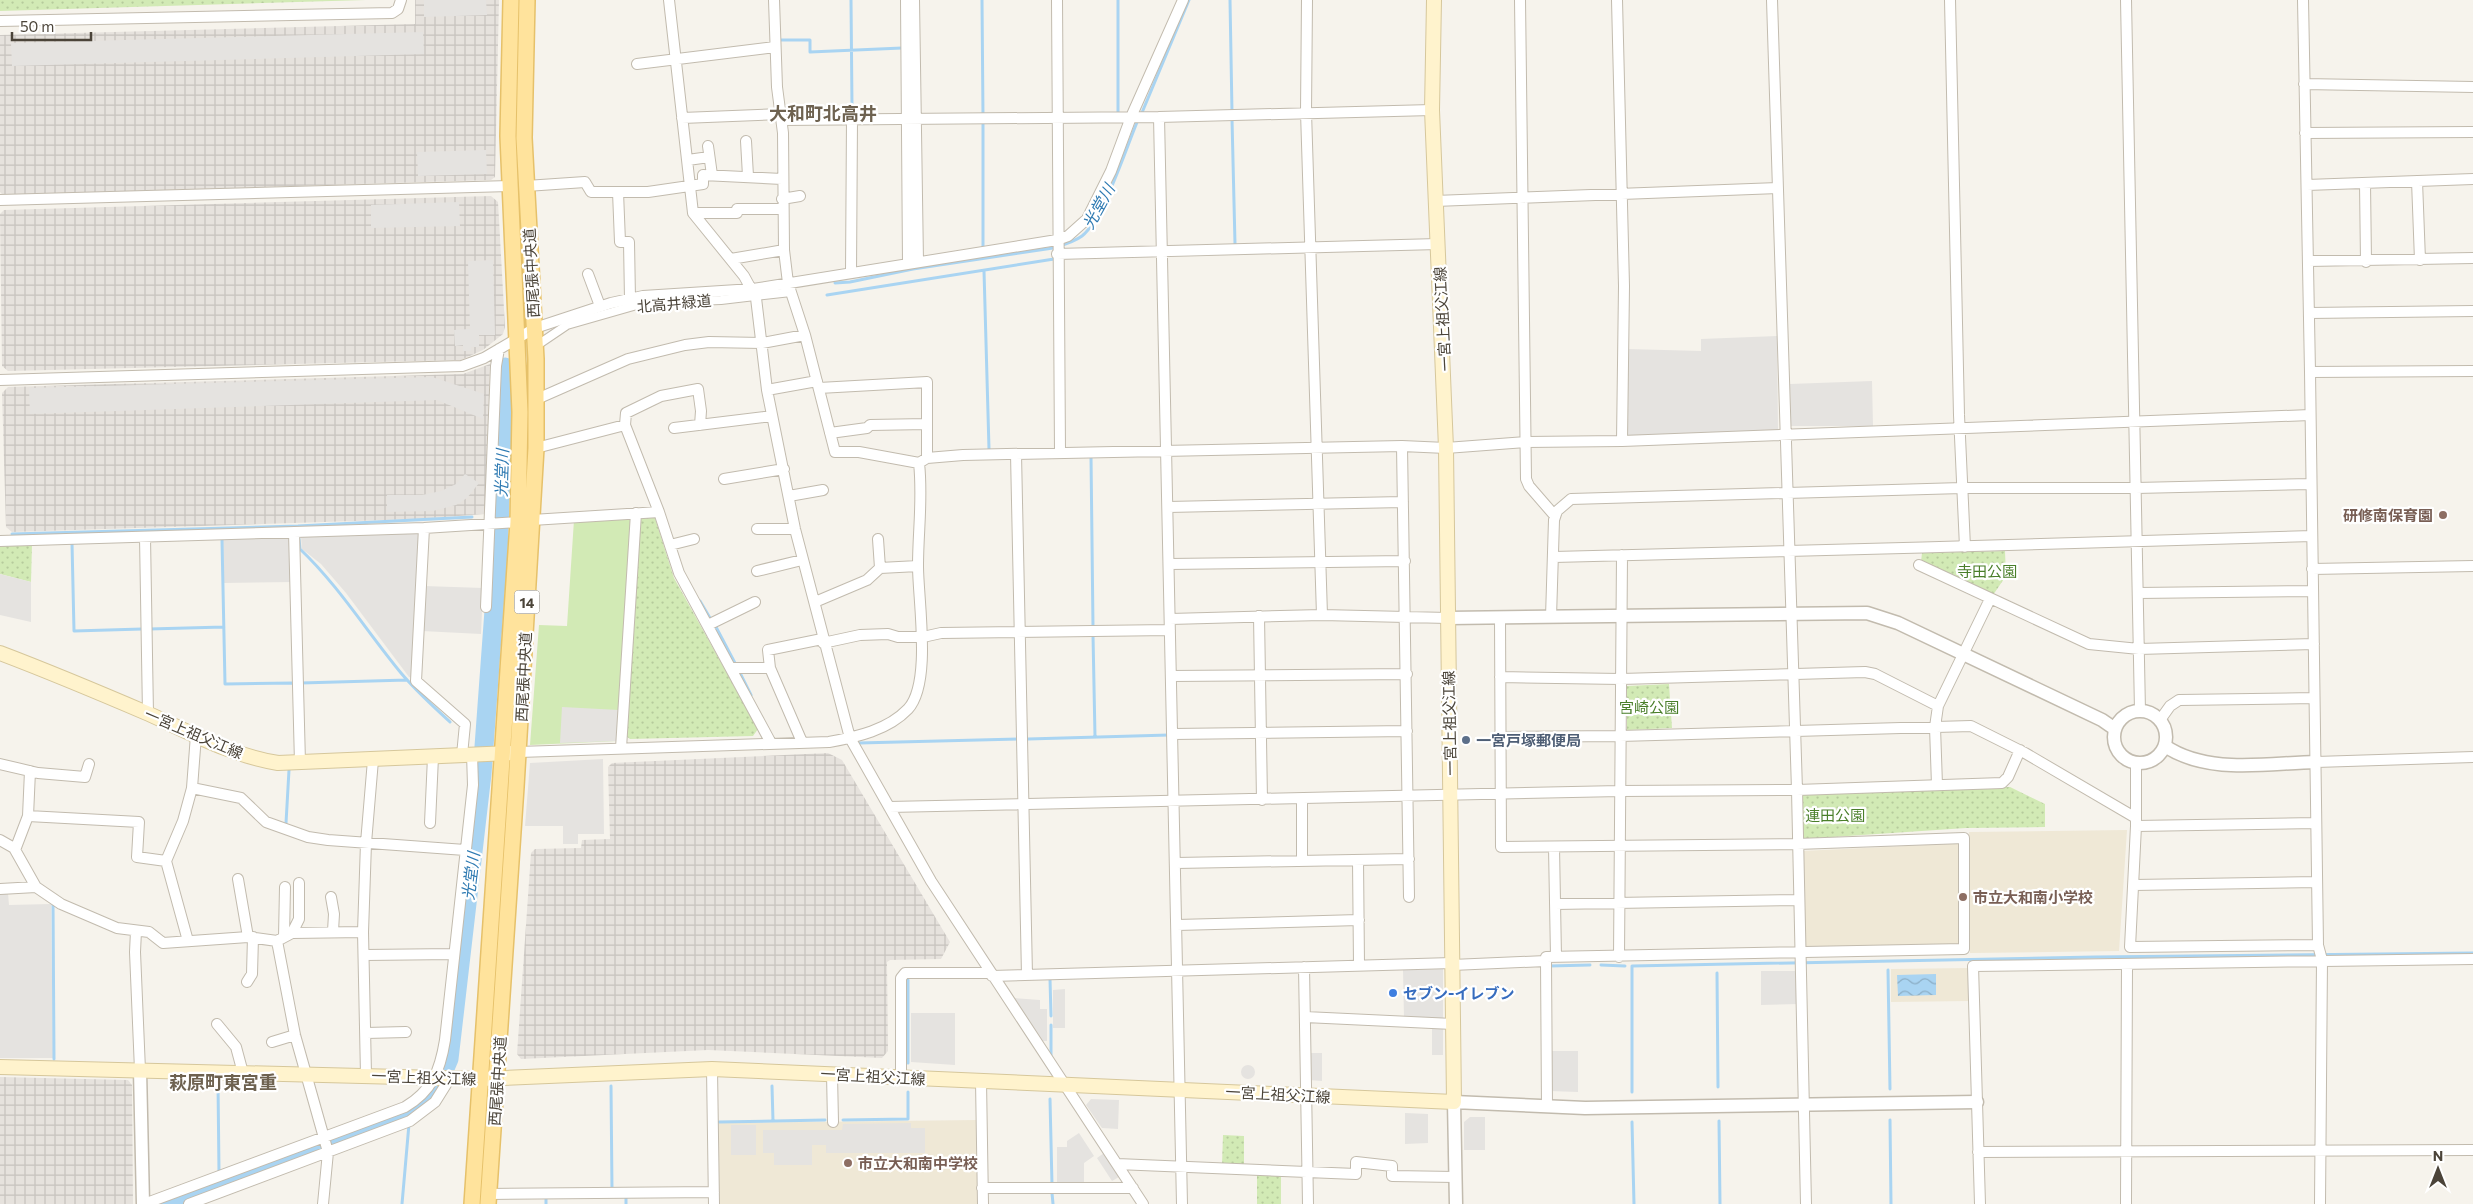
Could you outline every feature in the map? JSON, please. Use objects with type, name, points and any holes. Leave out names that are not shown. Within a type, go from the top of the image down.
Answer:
[{"type":"main road","name":"西尾張中央道","points":[[488,1199],[498,1077],[519,752],[520,412],[510,186],[508,85],[511,0]]},
{"type":"main road","name":"西尾張中央道","points":[[472,1204],[496,753],[519,522],[536,448],[536,346],[526,186],[523,89],[527,0]]},
{"type":"main road","name":"一宮上祖父江線","points":[[0,1067],[480,1079],[712,1069],[1454,1102],[1446,448],[1432,110],[1434,0]]},
{"type":"main road","name":"一宮上祖父江線","points":[[0,653],[262,761],[278,764],[519,752]]},
{"type":"street","points":[[0,22],[392,13],[398,9],[401,0]]},
{"type":"street","points":[[669,0],[693,213],[731,259],[754,292],[767,390],[795,529],[802,560],[816,602],[823,641],[850,738],[931,881],[991,974],[1066,1084],[1141,1203]]},
{"type":"street","points":[[774,0],[775,47],[781,117],[784,250],[789,288],[805,335],[835,452],[859,452],[923,460],[1060,452],[1402,446],[1446,448],[1526,442],[1622,442],[2310,415]]},
{"type":"street","points":[[906,0],[911,118],[913,263]]},
{"type":"street","points":[[911,118],[914,0]]},
{"type":"street","points":[[1057,0],[1059,118],[1057,247],[1060,452]]},
{"type":"street","points":[[1057,247],[1086,219],[1111,171],[1136,117],[1183,0]]},
{"type":"street","points":[[1307,0],[1306,112],[1322,615]]},
{"type":"street","points":[[1520,0],[1526,479],[1529,486],[1555,516]]},
{"type":"street","points":[[1616,0],[1624,286],[1622,442]]},
{"type":"street","points":[[1772,0],[1794,674],[1806,1204]]},
{"type":"street","points":[[1950,0],[1959,429],[1965,547]]},
{"type":"street","points":[[2126,0],[2140,711]]},
{"type":"street","points":[[2303,0],[2316,823],[2320,953],[2320,1204]]},
{"type":"street","points":[[636,64],[775,47]]},
{"type":"street","points":[[2304,84],[2473,87]]},
{"type":"street","points":[[682,118],[1159,117],[1432,110]]},
{"type":"street","points":[[1159,117],[1182,1204]]},
{"type":"street","points":[[851,272],[852,119]]},
{"type":"street","points":[[2305,133],[2473,132]]},
{"type":"street","points":[[746,140],[748,176]]},
{"type":"street","points":[[688,160],[708,152],[712,175]]},
{"type":"street","points":[[526,186],[585,182],[591,192],[648,192],[703,184],[703,175],[782,179]]},
{"type":"street","points":[[2307,185],[2473,179]]},
{"type":"street","points":[[2417,181],[2420,260]]},
{"type":"street","points":[[2365,183],[2366,262]]},
{"type":"street","points":[[0,200],[510,186]]},
{"type":"street","points":[[1435,201],[1778,188]]},
{"type":"street","points":[[618,192],[620,242],[629,242],[630,298]]},
{"type":"street","points":[[693,213],[737,213],[737,209],[782,204],[800,196]]},
{"type":"street","points":[[0,380],[462,366],[484,358],[535,328],[630,298],[670,293],[754,292],[789,288],[851,272],[1057,247],[1162,250],[1438,244]]},
{"type":"street","points":[[731,259],[784,250]]},
{"type":"street","points":[[2308,261],[2366,262],[2473,258]]},
{"type":"street","points":[[588,274],[600,306]]},
{"type":"street","name":"北高井緑道","points":[[536,346],[567,325],[644,303],[754,292]]},
{"type":"street","points":[[2309,313],[2473,311]]},
{"type":"street","points":[[537,399],[628,359],[685,345],[709,342],[762,343],[805,335]]},
{"type":"street","points":[[486,607],[493,523],[496,366],[499,349]]},
{"type":"street","points":[[2310,372],[2473,371]]},
{"type":"street","points":[[519,752],[802,742],[850,738],[887,724],[910,708],[920,675],[923,637],[918,566],[923,460],[927,424],[927,382],[818,385],[767,390]]},
{"type":"street","points":[[700,425],[701,411],[698,389],[661,396],[626,412],[625,425],[659,512],[679,573],[771,743]]},
{"type":"street","points":[[674,428],[772,416]]},
{"type":"street","points":[[830,433],[867,428],[870,425],[927,424]]},
{"type":"street","points":[[536,448],[625,425]]},
{"type":"street","points":[[1402,446],[1409,896]]},
{"type":"street","points":[[1016,454],[1026,975]]},
{"type":"street","points":[[724,479],[784,469]]},
{"type":"street","points":[[1551,617],[1555,516],[1564,503],[1571,499],[1962,488],[2136,488],[2311,484]]},
{"type":"street","points":[[789,496],[823,490]]},
{"type":"street","points":[[1168,507],[1403,502]]},
{"type":"street","points":[[0,541],[424,528],[659,512]]},
{"type":"street","points":[[621,748],[636,513]]},
{"type":"street","points":[[189,1204],[327,1150],[410,1121],[435,1102],[442,1077],[442,1061],[464,850],[473,785],[464,724],[416,681],[424,528]]},
{"type":"street","points":[[757,530],[795,529]]},
{"type":"street","points":[[294,532],[300,763]]},
{"type":"street","points":[[1554,557],[1790,552],[1965,547],[2000,544],[2137,542],[2312,536]]},
{"type":"street","points":[[145,537],[148,714]]},
{"type":"street","points":[[878,539],[880,568]]},
{"type":"street","points":[[670,546],[694,540]]},
{"type":"street","points":[[1619,956],[1622,555]]},
{"type":"street","points":[[757,571],[802,560]]},
{"type":"street","points":[[1169,564],[1404,561]]},
{"type":"street","points":[[1919,565],[2089,644],[2139,649],[2314,644]]},
{"type":"street","points":[[816,602],[867,580],[880,568],[918,566]]},
{"type":"street","points":[[2312,569],[2473,566]]},
{"type":"street","points":[[2138,594],[2313,590]]},
{"type":"street","points":[[1937,785],[1936,727],[1938,706],[1990,599]]},
{"type":"street","points":[[708,625],[755,602]]},
{"type":"street","points":[[802,742],[770,668],[768,650],[860,635],[888,634],[898,637],[923,637],[941,633],[1020,633],[1170,624],[1259,616],[1322,615],[1448,618],[1621,617],[1855,612],[1881,616],[2102,720],[2115,729]]},
{"type":"street","points":[[1259,616],[1262,800]]},
{"type":"street","points":[[1500,617],[1502,847],[1554,848],[1797,844],[1964,838],[1964,949],[1801,960],[1619,956],[1546,957],[1547,1106]]},
{"type":"street","points":[[732,668],[770,668]]},
{"type":"street","points":[[1500,677],[1621,679],[1865,672],[1874,674],[1938,706]]},
{"type":"street","points":[[1171,676],[1407,674]]},
{"type":"street","points":[[2160,720],[2170,706],[2179,700],[2314,698]]},
{"type":"street","points":[[2140,711],[2155,715],[2160,720],[2166,733],[2165,746],[2153,760],[2136,763],[2127,760],[2116,747],[2115,729],[2124,716],[2140,711]]},
{"type":"street","points":[[1500,737],[1795,732],[1971,726],[2020,750],[2136,822],[2316,823]]},
{"type":"street","points":[[1173,734],[1407,731]]},
{"type":"street","points":[[188,941],[166,861],[183,821],[192,788],[196,735]]},
{"type":"street","points":[[2165,746],[2184,758],[2201,763],[2316,762],[2473,757]]},
{"type":"street","points":[[889,807],[1620,791],[1797,790],[2002,783],[2008,777],[2020,750]]},
{"type":"street","points":[[430,823],[433,757]]},
{"type":"street","points":[[366,1075],[365,955],[363,932],[366,842],[373,760]]},
{"type":"street","points":[[2136,763],[2134,885],[2130,947],[2473,959]]},
{"type":"street","points":[[0,764],[30,771],[85,777],[89,764]]},
{"type":"street","points":[[15,850],[28,816],[30,771]]},
{"type":"street","points":[[192,788],[241,798],[266,822],[308,837],[464,850]]},
{"type":"street","points":[[1302,798],[1302,861]]},
{"type":"street","points":[[28,816],[139,822],[137,857],[166,861]]},
{"type":"street","points":[[0,840],[8,843],[15,850],[36,887],[60,904],[117,928],[149,932],[162,943],[250,937],[284,937],[333,931],[363,932]]},
{"type":"street","points":[[1554,848],[1556,957]]},
{"type":"street","points":[[1176,863],[1408,859]]},
{"type":"street","points":[[1358,860],[1359,966]]},
{"type":"street","points":[[238,879],[250,937],[252,974],[247,982]]},
{"type":"street","points":[[2134,885],[2318,882]]},
{"type":"street","points":[[284,937],[299,919],[299,883]]},
{"type":"street","points":[[0,889],[36,887]]},
{"type":"street","points":[[285,887],[284,937],[295,1036],[304,1074],[327,1150],[322,1204]]},
{"type":"street","points":[[331,897],[334,914],[333,931]]},
{"type":"street","points":[[1555,904],[1799,900]]},
{"type":"street","points":[[1177,925],[1359,920]]},
{"type":"street","points":[[136,931],[135,952],[139,1014],[143,1204],[404,1107],[426,1092],[442,1077]]},
{"type":"street","points":[[1980,1204],[1973,966],[2127,965],[2320,953]]},
{"type":"street","points":[[365,955],[454,954]]},
{"type":"street","points":[[901,1077],[901,978],[905,973],[1026,975],[1546,961]]},
{"type":"street","points":[[2126,1204],[2127,965]]},
{"type":"street","points":[[1304,967],[1308,1204]]},
{"type":"street","points":[[1305,1017],[1453,1024]]},
{"type":"street","points":[[217,1024],[236,1047],[243,1073]]},
{"type":"street","points":[[366,1033],[406,1032]]},
{"type":"street","points":[[272,1042],[295,1036]]},
{"type":"street","points":[[712,1069],[714,1204]]},
{"type":"street","points":[[832,1074],[833,1122]]},
{"type":"street","points":[[981,1080],[983,1204]]},
{"type":"street","points":[[1456,1204],[1454,1102],[1585,1108],[1977,1102]]},
{"type":"street","points":[[1978,1152],[2473,1150]]},
{"type":"street","points":[[1117,1164],[1356,1174],[1356,1162],[1392,1166],[1392,1176],[1455,1177]]},
{"type":"street","points":[[982,1188],[1133,1188]]},
{"type":"street","points":[[488,1199],[550,1199],[714,1192]]},
{"type":"shaded area","points":[[415,0],[499,0],[495,177],[491,180],[3,195],[0,192],[0,35],[415,24]]},
{"type":"shaded area","points":[[424,0],[486,0],[487,15],[424,17]]},
{"type":"shaded area","points":[[423,32],[424,54],[12,66],[11,43]]},
{"type":"shaded area","points":[[486,150],[487,174],[418,176],[417,152]]},
{"type":"shaded area","points":[[491,196],[498,202],[505,327],[503,334],[483,350],[461,360],[8,371],[2,366],[0,214],[4,210]]},
{"type":"shaded area","points":[[459,202],[460,226],[371,228],[371,205]]},
{"type":"shaded area","points":[[493,260],[495,335],[479,335],[479,347],[471,347],[471,351],[463,351],[463,345],[455,346],[454,330],[470,329],[468,261]]},
{"type":"shaded area","points":[[1777,336],[1778,430],[1626,437],[1627,349],[1701,351],[1701,339]]},
{"type":"shaded area","points":[[490,364],[485,514],[419,519],[12,532],[6,527],[2,393],[8,387],[463,374]]},
{"type":"shaded area","points":[[432,377],[484,394],[483,419],[437,400],[30,414],[29,388]]},
{"type":"shaded area","points":[[1872,381],[1873,426],[1791,426],[1790,384]]},
{"type":"shaded area","points":[[465,474],[479,483],[467,498],[456,505],[433,511],[387,512],[387,495],[422,495],[441,491],[456,484]]},
{"type":"shaded area","points":[[416,531],[420,536],[413,678],[409,677],[346,593],[321,564],[302,549],[301,537]]},
{"type":"shaded area","points":[[292,538],[293,582],[224,583],[223,539]]},
{"type":"shaded area","points":[[0,574],[31,582],[31,622],[0,615]]},
{"type":"shaded area","points":[[424,586],[483,588],[481,634],[422,631]]},
{"type":"shaded area","points":[[562,707],[619,710],[617,741],[560,743]]},
{"type":"shaded area","points":[[828,753],[842,760],[950,942],[941,959],[890,960],[887,962],[888,1051],[882,1058],[708,1050],[521,1059],[517,1054],[531,853],[535,849],[581,848],[582,840],[610,839],[608,767],[612,763]]},
{"type":"shaded area","points":[[603,759],[604,834],[578,834],[578,844],[563,844],[563,826],[525,826],[530,763]]},
{"type":"shaded area","name":"市立大和南小学校","points":[[2127,830],[2119,951],[1970,953],[1970,944],[1805,947],[1802,851],[1968,843],[1969,832]]},
{"type":"shaded area","points":[[0,893],[8,893],[9,905],[51,904],[53,1058],[0,1058]]},
{"type":"shaded area","points":[[1970,968],[1970,1001],[1891,1002],[1891,969]]},
{"type":"shaded area","points":[[1443,969],[1443,1020],[1404,1018],[1403,970]]},
{"type":"shaded area","points":[[1761,971],[1799,971],[1799,1004],[1761,1005]]},
{"type":"shaded area","points":[[1065,989],[1065,1028],[1053,1028],[1053,990]]},
{"type":"shaded area","points":[[1013,998],[1040,1000],[1040,1009],[1047,1009],[1047,1041],[1042,1041]]},
{"type":"shaded area","points":[[911,1013],[955,1013],[955,1065],[911,1062]]},
{"type":"shaded area","points":[[1432,1026],[1443,1026],[1443,1055],[1432,1055]]},
{"type":"shaded area","points":[[1550,1051],[1578,1051],[1578,1092],[1550,1091]]},
{"type":"shaded area","points":[[1309,1053],[1322,1053],[1322,1081],[1309,1080]]},
{"type":"shaded area","points":[[1248,1065],[1253,1067],[1255,1072],[1253,1077],[1248,1079],[1243,1077],[1241,1072],[1243,1067]]},
{"type":"shaded area","points":[[0,1077],[128,1080],[132,1085],[133,1204],[0,1204]]},
{"type":"shaded area","points":[[1091,1099],[1119,1100],[1118,1129],[1102,1128],[1086,1105]]},
{"type":"shaded area","points":[[1405,1113],[1428,1114],[1428,1143],[1405,1144]]},
{"type":"shaded area","points":[[1470,1117],[1485,1117],[1485,1150],[1464,1150],[1464,1122]]},
{"type":"shaded area","name":"市立大和南中学校","points":[[977,1120],[979,1204],[719,1204],[718,1123]]},
{"type":"shaded area","points":[[911,1123],[911,1128],[925,1128],[925,1153],[826,1153],[826,1145],[812,1145],[812,1165],[774,1165],[774,1153],[763,1153],[763,1130],[842,1130],[843,1124]]},
{"type":"shaded area","points":[[731,1125],[756,1125],[756,1155],[731,1155]]},
{"type":"shaded area","points":[[1079,1133],[1094,1156],[1084,1163],[1084,1185],[1057,1185],[1057,1147],[1067,1147],[1067,1141]]},
{"type":"shaded area","points":[[1104,1153],[1119,1177],[1112,1181],[1097,1158]]},
{"type":"green space","points":[[0,0],[366,0],[0,11]]},
{"type":"green space","points":[[652,516],[655,518],[674,578],[758,729],[753,736],[630,739],[626,736],[640,520],[643,517]]},
{"type":"green space","points":[[631,517],[617,741],[530,745],[539,625],[567,626],[574,520]]},
{"type":"green space","points":[[32,544],[31,582],[0,574],[0,545]]},
{"type":"green space","name":"寺田公園","points":[[2005,551],[2006,576],[1993,595],[1921,562],[1922,553]]},
{"type":"green space","name":"宮崎公園","points":[[1669,684],[1672,728],[1627,730],[1627,686]]},
{"type":"green space","name":"連田公園","points":[[2010,787],[2045,804],[2045,827],[1966,828],[1803,839],[1803,794]]},
{"type":"green space","points":[[1223,1135],[1244,1136],[1244,1166],[1222,1165]]},
{"type":"green space","points":[[1257,1173],[1281,1175],[1281,1204],[1257,1204]]},
{"type":"water","points":[[1936,974],[1936,995],[1898,996],[1897,975]]},
{"type":"waterway","points":[[851,0],[852,106]]},
{"type":"waterway","points":[[982,0],[983,116]]},
{"type":"waterway","points":[[1118,0],[1118,114]]},
{"type":"waterway","name":"光堂川","points":[[1141,115],[1189,0]]},
{"type":"waterway","points":[[1230,0],[1232,112]]},
{"type":"waterway","points":[[780,40],[810,40],[810,52],[902,48]]},
{"type":"waterway","points":[[1232,119],[1235,244]]},
{"type":"waterway","name":"光堂川","points":[[835,283],[1053,248],[1076,240],[1090,227],[1106,199],[1138,120]]},
{"type":"waterway","points":[[983,123],[983,248]]},
{"type":"waterway","points":[[827,295],[1054,259]]},
{"type":"waterway","points":[[984,271],[989,449]]},
{"type":"waterway","name":"光堂川","points":[[168,1204],[406,1113],[415,1108],[433,1091],[449,1059],[482,774],[498,556],[505,367]]},
{"type":"waterway","points":[[1091,456],[1093,627]]},
{"type":"waterway","points":[[12,534],[298,526],[472,517]]},
{"type":"waterway","points":[[299,539],[300,549],[327,578],[401,673],[450,722]]},
{"type":"waterway","points":[[222,540],[225,684],[294,683],[294,686]]},
{"type":"waterway","points":[[72,543],[74,631],[142,629]]},
{"type":"waterway","points":[[700,601],[710,618]]},
{"type":"waterway","points":[[149,629],[224,627]]},
{"type":"waterway","points":[[716,627],[736,665]]},
{"type":"waterway","points":[[1093,635],[1095,737]]},
{"type":"waterway","points":[[740,673],[751,695]]},
{"type":"waterway","points":[[301,683],[407,680]]},
{"type":"waterway","points":[[1028,739],[1169,735]]},
{"type":"waterway","points":[[859,743],[1018,739]]},
{"type":"waterway","points":[[286,823],[289,770]]},
{"type":"waterway","points":[[53,902],[54,1059]]},
{"type":"waterway","points":[[1632,1092],[1632,966],[2095,957],[2473,953]]},
{"type":"waterway","points":[[1549,966],[1590,965]]},
{"type":"waterway","points":[[1601,965],[1625,966]]},
{"type":"waterway","points":[[1888,970],[1890,1089]]},
{"type":"waterway","points":[[1717,973],[1718,1087]]},
{"type":"waterway","points":[[1050,979],[1051,1016]]},
{"type":"waterway","points":[[908,980],[908,1063]]},
{"type":"waterway","points":[[1051,1025],[1051,1055]]},
{"type":"waterway","points":[[218,1083],[219,1173]]},
{"type":"waterway","points":[[611,1086],[612,1190]]},
{"type":"waterway","points":[[772,1086],[773,1121]]},
{"type":"waterway","points":[[843,1120],[908,1119],[908,1092]]},
{"type":"waterway","points":[[1050,1099],[1052,1185]]},
{"type":"waterway","points":[[719,1122],[825,1120]]},
{"type":"waterway","points":[[1890,1120],[1891,1204]]},
{"type":"waterway","points":[[1719,1121],[1720,1204]]},
{"type":"waterway","points":[[1632,1122],[1634,1204]]},
{"type":"waterway","points":[[402,1204],[409,1124]]},
{"type":"waterway","points":[[1052,1193],[1053,1204]]},
{"type":"waterway","points":[[626,1197],[626,1204]]},
{"type":"waterway","points":[[546,1198],[546,1204]]},
{"type":"place","name":"研修南保育園","points":[[2443,515]]},
{"type":"place","name":"一宮戸塚郵便局","points":[[1466,740]]},
{"type":"place","name":"市立大和南小学校","points":[[1963,897]]},
{"type":"place","name":"セブン-イレブン","points":[[1393,993]]},
{"type":"place","name":"市立大和南中学校","points":[[848,1163]]},
{"type":"district","name":"大和町北高井","points":[[823,113]]},
{"type":"district","name":"萩原町東宮重","points":[[223,1082]]}]
